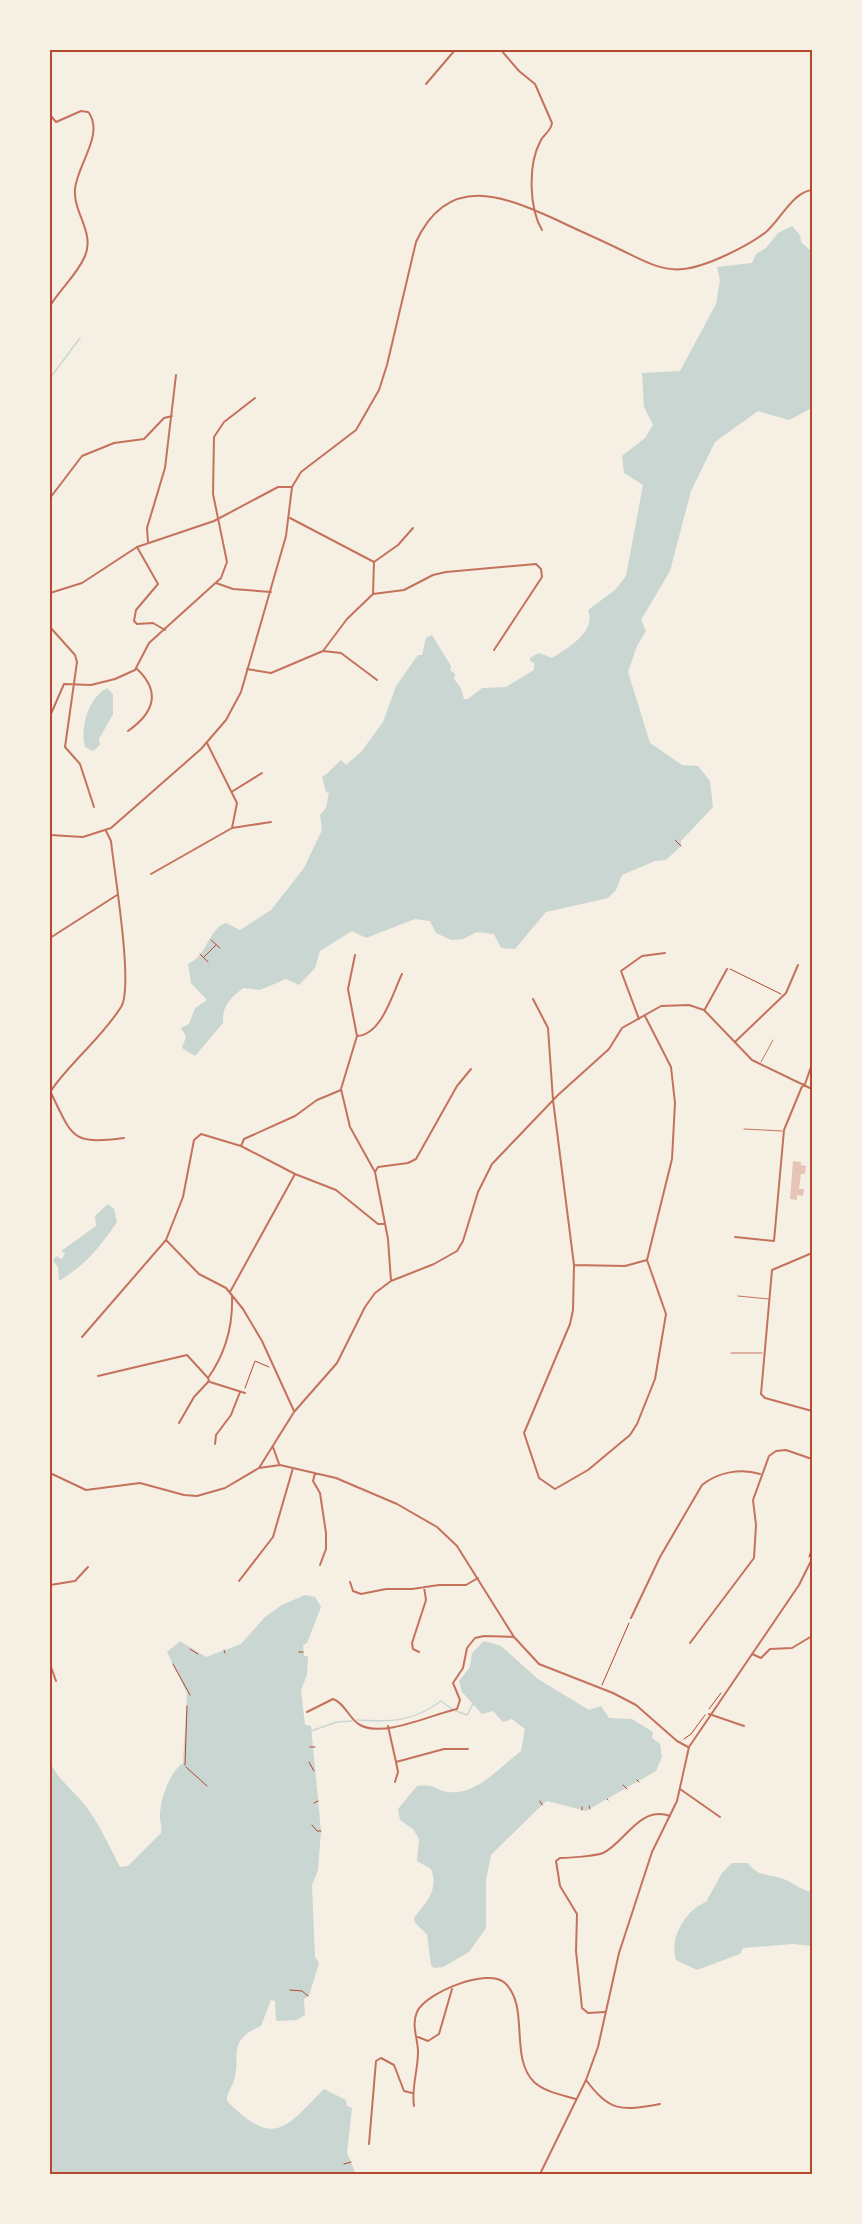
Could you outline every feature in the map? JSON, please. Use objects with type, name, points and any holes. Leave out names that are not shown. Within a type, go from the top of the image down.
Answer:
[{"type":"street","points":[[426,84],[455,50]]},
{"type":"street","points":[[501,50],[519,71],[535,84],[552,123],[552,128],[540,140],[533,184],[535,210],[542,230]]},
{"type":"street","points":[[50,94],[51,116],[56,122],[81,111],[88,112],[94,122],[93,133],[75,190],[76,204],[87,233],[86,253],[50,306]]},
{"type":"street","points":[[50,835],[83,837],[106,831],[207,743],[232,711],[248,669],[271,592],[290,518],[292,487],[301,472],[356,430],[379,390],[389,359],[413,252],[428,223],[450,204],[478,196],[504,198],[647,262],[677,270],[699,266],[760,236],[800,196],[813,190]]},
{"type":"street","points":[[148,542],[147,528],[164,473],[176,375]]},
{"type":"street","points":[[50,716],[62,686],[68,682],[81,687],[102,683],[128,674],[136,668],[149,643],[166,631],[180,613],[216,583],[226,569],[227,562],[217,519],[211,468],[214,437],[224,422],[255,398]]},
{"type":"street","points":[[50,498],[82,456],[114,443],[147,438],[164,418],[172,416]]},
{"type":"street","points":[[50,593],[82,583],[148,542],[217,519],[278,487],[292,487]]},
{"type":"street","points":[[290,518],[374,562]]},
{"type":"street","points":[[374,562],[398,545],[413,528]]},
{"type":"street","points":[[137,547],[158,584],[136,610],[134,621],[137,624],[153,623],[166,631]]},
{"type":"street","points":[[373,594],[374,562]]},
{"type":"street","points":[[323,651],[347,619],[373,594],[404,590],[433,575],[446,572],[536,564],[542,569],[542,577],[494,650]]},
{"type":"street","points":[[216,583],[233,590],[271,592]]},
{"type":"street","points":[[50,627],[75,655],[77,662],[65,747],[80,764],[94,807]]},
{"type":"street","points":[[248,669],[271,673],[323,651],[341,653],[377,680]]},
{"type":"street","points":[[128,731],[146,713],[153,694],[147,678],[136,668]]},
{"type":"street","points":[[207,743],[237,803],[232,828]]},
{"type":"street","points":[[233,791],[262,773]]},
{"type":"street","points":[[151,874],[232,828],[271,822]]},
{"type":"street","points":[[106,831],[111,841],[117,895],[125,983],[122,1005],[50,1092],[67,1126],[81,1139],[91,1141],[124,1138]]},
{"type":"street","points":[[50,938],[117,895]]},
{"type":"street","points":[[639,1019],[621,971],[642,956],[665,953]]},
{"type":"street","points":[[356,955],[348,989],[357,1036],[341,1089],[350,1127],[375,1172],[385,1224],[391,1281]]},
{"type":"street","points":[[735,1041],[782,995],[798,965]]},
{"type":"street","points":[[704,1010],[727,969]]},
{"type":"street","points":[[357,1036],[367,1034],[377,1025],[402,974]]},
{"type":"street","points":[[533,999],[548,1029],[553,1100],[574,1265],[573,1310],[570,1324],[524,1433],[539,1478],[555,1489],[599,1462],[630,1435],[637,1424],[655,1379],[666,1314],[647,1260],[672,1159],[675,1103],[671,1066],[645,1016]]},
{"type":"street","points":[[259,1468],[294,1412],[337,1363],[370,1300],[391,1281],[434,1264],[457,1251],[463,1241],[478,1192],[492,1164],[553,1100],[609,1049],[622,1028],[668,1005],[689,1005],[704,1010],[760,1065],[813,1089]]},
{"type":"street","points":[[774,1246],[784,1131],[813,1064]]},
{"type":"street","points":[[375,1172],[378,1167],[408,1163],[416,1159],[457,1086],[471,1069]]},
{"type":"street","points":[[241,1146],[244,1139],[295,1116],[317,1100],[341,1089]]},
{"type":"street","points":[[82,1337],[166,1240],[183,1197],[194,1140],[201,1134],[241,1146],[295,1174],[328,1186],[345,1196],[378,1224],[385,1224]]},
{"type":"street","points":[[179,1423],[194,1397],[209,1380],[231,1330],[231,1294],[273,1209],[295,1174]]},
{"type":"street","points":[[735,1237],[774,1241]]},
{"type":"street","points":[[166,1240],[199,1274],[231,1294],[255,1326],[294,1412]]},
{"type":"street","points":[[813,1253],[772,1270],[762,1396],[813,1411]]},
{"type":"street","points":[[574,1265],[625,1266],[647,1260]]},
{"type":"street","points":[[98,1376],[187,1355],[209,1380],[245,1393]]},
{"type":"street","points":[[215,1444],[216,1435],[231,1415],[240,1392]]},
{"type":"street","points":[[273,1447],[280,1465]]},
{"type":"street","points":[[690,1643],[754,1558],[756,1525],[753,1500],[769,1456],[776,1451],[786,1450],[813,1459]]},
{"type":"street","points":[[50,1473],[86,1490],[140,1483],[184,1496],[197,1496],[225,1488],[259,1468],[280,1465],[336,1478],[425,1518],[457,1546],[514,1637],[531,1658],[546,1669],[602,1689],[636,1705],[677,1741],[689,1747]]},
{"type":"street","points":[[239,1581],[273,1537],[293,1468]]},
{"type":"street","points":[[631,1618],[660,1557],[702,1485],[740,1470],[761,1474]]},
{"type":"street","points":[[315,1473],[313,1481],[320,1493],[326,1541],[320,1566]]},
{"type":"street","points":[[540,2175],[586,2080],[598,2048],[611,1980],[646,1867],[680,1789],[689,1747],[800,1585],[813,1559]]},
{"type":"street","points":[[50,1585],[75,1581],[88,1567]]},
{"type":"street","points":[[350,1582],[358,1594],[386,1588],[466,1584],[478,1578]]},
{"type":"street","points":[[419,1652],[413,1649],[412,1643],[426,1600],[424,1587]]},
{"type":"street","points":[[307,1712],[333,1699],[360,1725],[388,1726],[420,1721],[442,1711],[457,1709],[460,1700],[453,1683],[463,1668],[467,1648],[471,1641],[484,1636],[514,1637]]},
{"type":"street","points":[[752,1654],[761,1658],[770,1649],[792,1648],[813,1636]]},
{"type":"street","points":[[50,1664],[56,1681]]},
{"type":"street","points":[[710,1714],[744,1726]]},
{"type":"street","points":[[388,1726],[398,1772],[395,1782]]},
{"type":"street","points":[[396,1762],[444,1749],[468,1749]]},
{"type":"street","points":[[680,1789],[720,1817]]},
{"type":"street","points":[[605,2012],[588,2013],[582,2008],[576,1951],[577,1914],[560,1886],[556,1861],[560,1858],[604,1853],[628,1830],[652,1815],[658,1813],[670,1816]]},
{"type":"street","points":[[414,2106],[412,2093],[418,2053],[414,2022],[423,2003],[483,1976],[491,1976],[503,1981],[512,1993],[527,2072],[544,2089],[576,2100]]},
{"type":"street","points":[[417,2037],[428,2041],[439,2034],[452,1989]]},
{"type":"street","points":[[369,2144],[376,2061],[381,2058],[394,2065],[404,2091],[412,2093]]},
{"type":"street","points":[[586,2080],[605,2103],[613,2107],[660,2104]]},
{"type":"lane","points":[[760,1065],[773,1040]]},
{"type":"lane","points":[[744,1129],[784,1131]]},
{"type":"lane","points":[[738,1296],[769,1299]]},
{"type":"lane","points":[[731,1353],[764,1353]]},
{"type":"path","points":[[813,196],[813,216]]},
{"type":"path","points":[[675,840],[681,846]]},
{"type":"path","points":[[211,940],[220,948]]},
{"type":"path","points":[[203,958],[216,945]]},
{"type":"path","points":[[200,954],[208,962]]},
{"type":"path","points":[[727,969],[782,995]]},
{"type":"path","points":[[240,1392],[248,1386],[255,1361],[267,1368],[273,1365]]},
{"type":"path","points":[[808,1557],[813,1547]]},
{"type":"path","points":[[602,1689],[631,1618]]},
{"type":"path","points":[[189,1649],[198,1654]]},
{"type":"path","points":[[173,1664],[190,1695]]},
{"type":"path","points":[[682,1739],[691,1734],[721,1693]]},
{"type":"path","points":[[185,1766],[187,1706]]},
{"type":"path","points":[[310,1747],[315,1747]]},
{"type":"path","points":[[309,1762],[314,1771]]},
{"type":"path","points":[[183,1763],[207,1786]]},
{"type":"path","points":[[623,1785],[627,1790]]},
{"type":"path","points":[[540,1800],[542,1805]]},
{"type":"path","points":[[314,1803],[318,1801]]},
{"type":"path","points":[[312,1825],[317,1831],[321,1831]]},
{"type":"path","points":[[290,1990],[302,1991],[308,1996]]},
{"type":"path","points":[[344,2163],[351,2162]]},
{"type":"shaded area","points":[[792,226],[800,235],[801,242],[812,252],[812,408],[789,420],[758,411],[715,442],[691,491],[670,571],[641,620],[646,631],[637,646],[628,672],[650,743],[682,765],[698,766],[710,781],[713,807],[681,841],[681,846],[666,860],[655,861],[622,875],[616,890],[608,898],[546,912],[515,949],[501,948],[494,934],[477,932],[463,939],[451,940],[436,933],[430,921],[415,919],[366,938],[352,931],[320,951],[315,968],[299,985],[286,979],[260,990],[243,988],[228,1003],[224,1011],[223,1023],[195,1056],[182,1048],[186,1037],[181,1028],[189,1024],[195,1008],[207,1000],[191,983],[188,964],[200,955],[220,926],[226,923],[240,930],[271,910],[304,868],[322,830],[320,815],[326,808],[329,793],[326,792],[322,777],[341,760],[346,765],[361,752],[383,722],[396,686],[418,655],[422,655],[426,638],[432,635],[451,666],[450,670],[455,674],[454,679],[461,688],[464,699],[468,699],[482,688],[506,687],[534,670],[534,663],[530,661],[530,658],[539,653],[552,658],[573,644],[585,632],[590,618],[588,610],[615,590],[626,576],[643,485],[624,473],[622,456],[645,438],[653,425],[644,407],[642,373],[680,371],[716,304],[720,280],[717,267],[752,263],[756,254],[766,248],[778,233]]},
{"type":"shaded area","points":[[107,688],[113,694],[113,714],[99,739],[100,745],[93,751],[85,747],[84,731],[87,714],[95,699]]},
{"type":"shaded area","points":[[108,1204],[114,1209],[117,1222],[91,1256],[59,1281],[58,1267],[53,1261],[56,1256],[62,1259],[65,1253],[61,1251],[96,1226],[95,1216]]},
{"type":"shaded area","points":[[305,1595],[315,1597],[321,1607],[307,1643],[303,1645],[304,1656],[308,1656],[307,1675],[301,1690],[305,1725],[311,1726],[321,1831],[318,1870],[312,1885],[315,1957],[319,1963],[309,1996],[304,1999],[305,2015],[297,2020],[276,2021],[275,2001],[271,2000],[261,2026],[242,2038],[237,2051],[236,2074],[227,2101],[243,2116],[269,2129],[279,2128],[289,2123],[324,2089],[346,2100],[347,2106],[352,2108],[347,2153],[356,2174],[50,2174],[50,1762],[61,1780],[90,1813],[120,1867],[128,1866],[161,1833],[160,1814],[164,1793],[170,1779],[183,1763],[187,1693],[167,1652],[180,1641],[206,1657],[241,1644],[265,1617],[282,1605]]},
{"type":"shaded area","points":[[484,1641],[501,1646],[538,1679],[589,1710],[601,1706],[609,1718],[632,1719],[653,1732],[652,1738],[660,1744],[662,1757],[656,1771],[586,1811],[547,1801],[542,1805],[491,1855],[486,1880],[486,1928],[469,1952],[443,1967],[434,1968],[431,1965],[427,1934],[415,1923],[414,1918],[433,1889],[433,1876],[431,1869],[417,1861],[419,1839],[413,1829],[400,1820],[398,1809],[417,1786],[432,1786],[448,1792],[468,1790],[487,1779],[521,1751],[525,1729],[512,1719],[503,1722],[493,1711],[482,1714],[462,1692],[459,1681],[470,1667],[472,1653]]},
{"type":"shaded area","points":[[732,1863],[748,1863],[756,1871],[781,1878],[812,1892],[812,1946],[793,1944],[743,1948],[740,1954],[697,1970],[676,1960],[675,1943],[680,1926],[691,1911],[706,1902],[722,1873]]},
{"type":"building","points":[[793,1161],[801,1162],[801,1165],[806,1166],[805,1174],[801,1174],[799,1189],[804,1189],[803,1196],[797,1195],[797,1200],[790,1199]]},
{"type":"waterway","points":[[50,378],[80,338]]},
{"type":"waterway","points":[[357,1720],[381,1721],[411,1717],[441,1701],[452,1709]]},
{"type":"waterway","points":[[456,1711],[467,1715],[473,1704]]},
{"type":"waterway","points":[[311,1731],[337,1722],[352,1721]]}]
